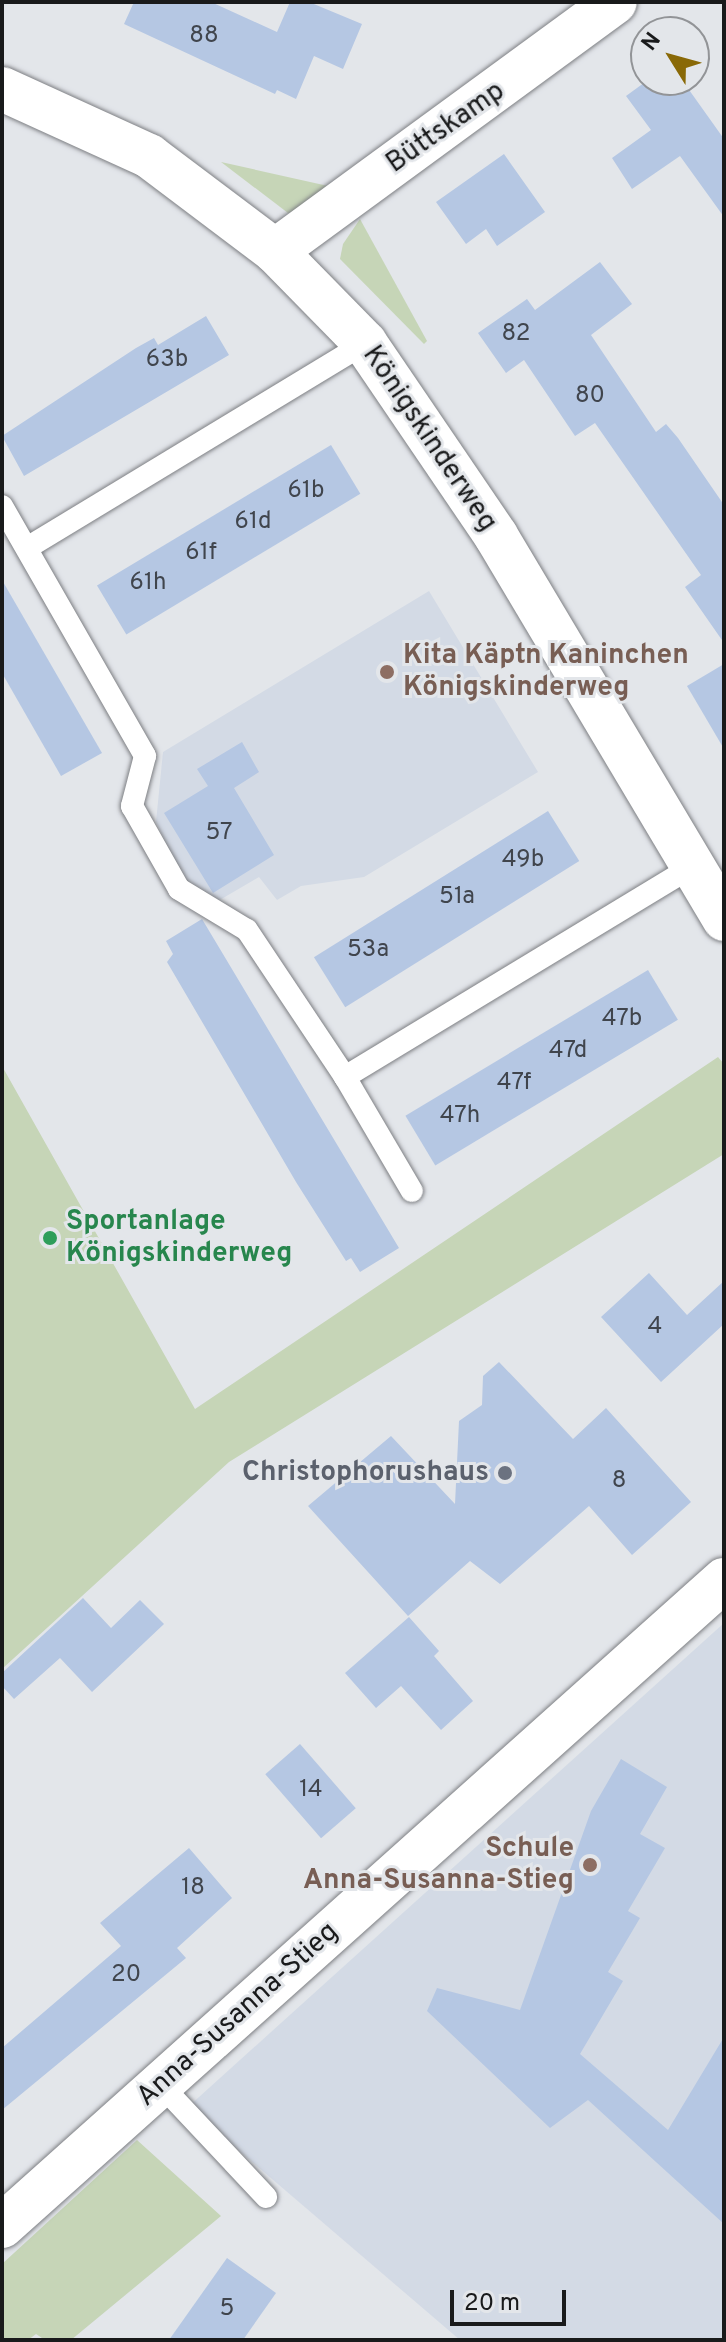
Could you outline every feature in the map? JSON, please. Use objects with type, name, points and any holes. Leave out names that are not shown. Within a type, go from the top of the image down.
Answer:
[{"type":"street","name":"Büttskamp","points":[[275,251],[615,2]]},
{"type":"street","name":"Königskinderweg","points":[[2,89],[149,156],[275,251],[365,343],[496,536],[724,919]]},
{"type":"street","name":"Anna-Susanna-Stieg","points":[[2,2226],[724,1580]]},
{"type":"lane","points":[[27,548],[365,343]]},
{"type":"lane","points":[[2,506],[145,756],[132,806],[179,889],[247,930],[345,1077],[412,1191]]},
{"type":"lane","points":[[345,1077],[693,866]]},
{"type":"lane","points":[[160,2084],[266,2197]]},
{"type":"shaded area","name":"Kita Käptn Kaninchen Königskinderweg","points":[[429,591],[538,772],[364,877],[301,886],[277,900],[259,877],[218,901],[190,895],[156,822],[163,752]]},
{"type":"shaded area","name":"Schule Anna-Susanna-Stieg","points":[[724,1623],[724,2340],[460,2340],[188,2107]]},
{"type":"green space","points":[[221,162],[337,188],[305,209],[288,213]]},
{"type":"green space","points":[[360,219],[427,341],[424,344],[340,259],[343,244]]},
{"type":"green space","points":[[718,1057],[724,1064],[724,1154],[229,1462],[2,1669],[2,1066],[195,1409]]},
{"type":"green space","points":[[137,2140],[221,2216],[71,2340],[45,2340],[36,2334],[28,2340],[2,2340],[2,2264]]},
{"type":"building","points":[[134,2],[211,2],[277,32],[290,2],[309,2],[362,24],[343,69],[314,56],[296,99],[277,90],[275,94],[124,24]]},
{"type":"building","points":[[630,93],[630,96],[693,96],[724,139],[724,217],[680,156],[632,189],[612,158],[651,130],[626,96]]},
{"type":"building","points":[[504,154],[545,212],[497,246],[486,229],[466,244],[436,202]]},
{"type":"building","points":[[600,262],[632,304],[591,335],[656,432],[666,424],[724,505],[724,643],[685,587],[701,575],[595,423],[575,436],[524,360],[506,373],[478,333],[527,299],[535,310]]},
{"type":"building","points":[[206,316],[229,355],[24,476],[2,436],[136,348],[154,338],[158,345]]},
{"type":"building","points":[[331,445],[360,494],[126,634],[97,586]]},
{"type":"building","points":[[2,580],[102,753],[61,776],[2,673]]},
{"type":"building","points":[[724,664],[724,749],[687,686]]},
{"type":"building","points":[[242,742],[259,772],[234,788],[274,855],[213,893],[164,813],[208,786],[197,769]]},
{"type":"building","points":[[548,811],[579,861],[345,1007],[314,957]]},
{"type":"building","points":[[202,919],[399,1248],[360,1272],[351,1258],[346,1261],[296,1182],[167,962],[173,954],[166,941]]},
{"type":"building","points":[[648,970],[678,1020],[435,1165],[405,1116]]},
{"type":"building","points":[[649,1273],[687,1315],[724,1281],[724,1324],[661,1382],[601,1317]]},
{"type":"building","name":"Christophorushaus","points":[[499,1362],[573,1439],[606,1408],[691,1502],[632,1555],[589,1506],[500,1584],[470,1561],[408,1616],[308,1506],[391,1436],[455,1504],[459,1421],[482,1405],[483,1376]]},
{"type":"building","points":[[83,1598],[111,1628],[140,1600],[164,1624],[92,1692],[60,1658],[14,1699],[2,1686],[2,1673]]},
{"type":"building","points":[[409,1617],[439,1651],[434,1656],[473,1701],[441,1730],[401,1686],[376,1708],[345,1673]]},
{"type":"building","points":[[300,1744],[356,1808],[321,1838],[265,1774]]},
{"type":"building","points":[[621,1759],[667,1787],[640,1834],[665,1848],[628,1911],[640,1918],[608,1972],[623,1981],[580,2054],[668,2130],[724,2037],[724,2224],[588,2100],[550,2128],[427,2011],[437,1988],[520,2010],[591,1811]]},
{"type":"building","points":[[189,1848],[232,1898],[177,1948],[186,1958],[2,2110],[2,2048],[121,1946],[100,1923]]},
{"type":"building","points":[[227,2258],[276,2293],[243,2340],[169,2340]]},
{"type":"place","name":"Kita Käptn Kaninchen Königskinderweg","points":[[387,672]]},
{"type":"place","name":"Sportanlage Königskinderweg","points":[[50,1238]]},
{"type":"place","name":"Christophorushaus","points":[[505,1473]]},
{"type":"place","name":"Schule Anna-Susanna-Stieg","points":[[590,1865]]}]
